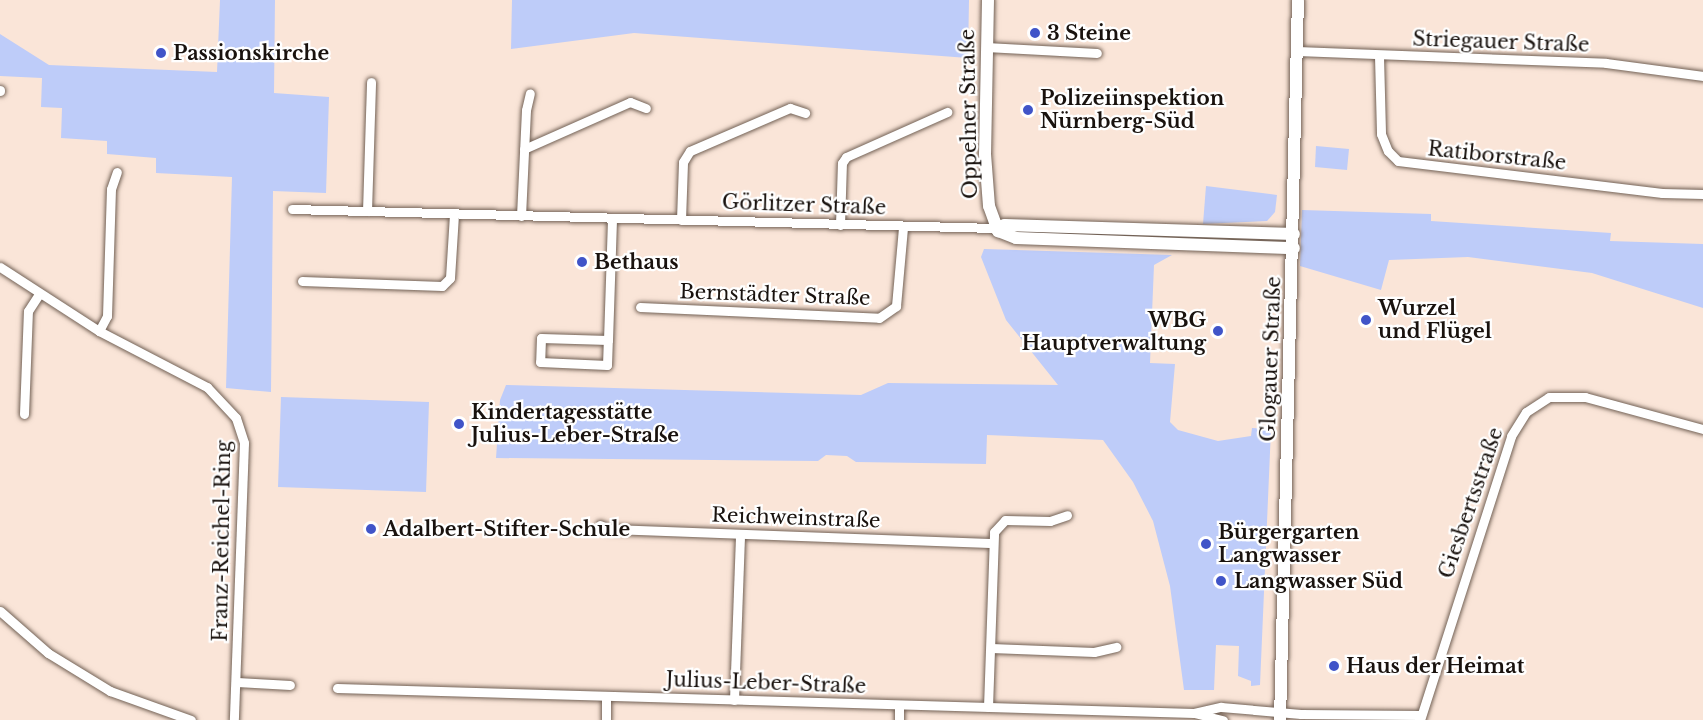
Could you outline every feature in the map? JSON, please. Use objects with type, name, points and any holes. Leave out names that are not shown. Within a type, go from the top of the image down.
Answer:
[{"type":"street","name":"Oppelner Straße","points":[[988,0],[985,154],[995,228]]},
{"type":"street","name":"Glogauer Straße","points":[[1280,716],[1294,248],[1298,0]]},
{"type":"street","points":[[986,47],[1097,53]]},
{"type":"street","name":"Striegauer Straße","points":[[1297,51],[1379,56],[1606,63],[1703,76]]},
{"type":"street","name":"Ratiborstraße","points":[[1379,56],[1381,134],[1388,151],[1398,161],[1662,193],[1703,194]]},
{"type":"street","points":[[367,211],[371,82]]},
{"type":"street","points":[[521,216],[524,149],[531,93]]},
{"type":"street","points":[[524,149],[630,102],[646,108]]},
{"type":"street","points":[[681,220],[684,162],[690,151],[790,108],[805,113]]},
{"type":"street","points":[[840,225],[842,163],[846,157],[947,112]]},
{"type":"street","points":[[99,331],[107,316],[111,189],[117,172]]},
{"type":"street","name":"Görlitzer Straße","points":[[292,209],[903,227],[995,228],[1005,225],[1294,234]]},
{"type":"street","points":[[302,281],[442,286],[450,278],[454,214]]},
{"type":"street","points":[[608,340],[541,339],[540,363],[607,365],[608,340],[612,218]]},
{"type":"street","name":"Bernstädter Straße","points":[[640,307],[879,318],[896,306],[903,227]]},
{"type":"street","name":"Görlitzer Straße","points":[[995,228],[1016,238],[1294,248]]},
{"type":"street","name":"Franz-Reichel-Ring","points":[[0,267],[99,331],[207,387],[236,418],[244,443],[234,720]]},
{"type":"street","points":[[24,414],[28,311],[39,294]]},
{"type":"street","name":"Giesbertsstraße","points":[[1419,718],[1511,436],[1526,412],[1549,397],[1585,397],[1703,429]]},
{"type":"street","points":[[988,707],[992,543],[998,524],[1005,520],[1050,521],[1067,515]]},
{"type":"street","name":"Reichweinstraße","points":[[600,525],[609,529],[992,543]]},
{"type":"street","points":[[734,700],[740,534]]},
{"type":"street","points":[[0,611],[48,653],[110,691],[191,720]]},
{"type":"street","points":[[991,648],[1094,652],[1116,647]]},
{"type":"street","points":[[237,682],[290,685]]},
{"type":"street","name":"Julius-Leber-Straße","points":[[337,688],[988,707],[1107,715],[1194,714],[1223,720]]},
{"type":"street","points":[[606,696],[606,720]]},
{"type":"street","points":[[899,705],[899,720]]},
{"type":"street","name":"Julius-Leber-Straße","points":[[1194,714],[1221,707],[1280,716],[1419,718]]},
{"type":"shaded area","points":[[220,0],[275,0],[274,93],[329,97],[326,193],[273,191],[271,392],[226,388],[232,177],[156,173],[156,158],[107,154],[107,141],[61,138],[62,108],[41,107],[42,78],[0,76],[0,34],[49,65],[217,72]]},
{"type":"shaded area","points":[[512,0],[969,0],[968,58],[634,33],[511,49]]},
{"type":"shaded area","points":[[1316,146],[1349,149],[1347,170],[1315,167]]},
{"type":"shaded area","points":[[1206,186],[1277,195],[1275,212],[1267,221],[1203,224]]},
{"type":"shaded area","points":[[1302,210],[1431,214],[1431,221],[1611,233],[1610,241],[1703,244],[1703,308],[1592,273],[1468,257],[1389,260],[1381,290],[1300,266]]},
{"type":"shaded area","points":[[984,249],[1172,255],[1154,265],[1150,363],[1175,364],[1170,422],[1178,430],[1218,441],[1251,436],[1252,428],[1271,429],[1260,685],[1251,686],[1251,681],[1238,676],[1239,646],[1216,645],[1214,690],[1184,690],[1170,586],[1153,521],[1133,482],[1103,440],[987,435],[986,464],[856,462],[847,456],[826,455],[818,461],[496,458],[500,400],[506,385],[861,395],[888,383],[1058,385],[1006,320],[981,257]]},
{"type":"shaded area","points":[[281,397],[429,402],[426,492],[278,487]]},
{"type":"place","name":"3 Steine","points":[[1035,33]]},
{"type":"place","name":"Passionskirche","points":[[161,53]]},
{"type":"place","name":"Polizeiinspektion Nürnberg-Süd","points":[[1028,110]]},
{"type":"place","name":"Bethaus","points":[[582,262]]},
{"type":"place","name":"Wurzel und Flügel","points":[[1366,320]]},
{"type":"place","name":"WBG Hauptverwaltung","points":[[1218,331]]},
{"type":"place","name":"Kindertagesstätte Julius-Leber-Straße","points":[[459,424]]},
{"type":"place","name":"Adalbert-Stifter-Schule","points":[[371,529]]},
{"type":"place","name":"Bürgergarten Langwasser","points":[[1206,544]]},
{"type":"place","name":"Langwasser Süd","points":[[1221,581]]},
{"type":"place","name":"Haus der Heimat","points":[[1334,666]]}]
